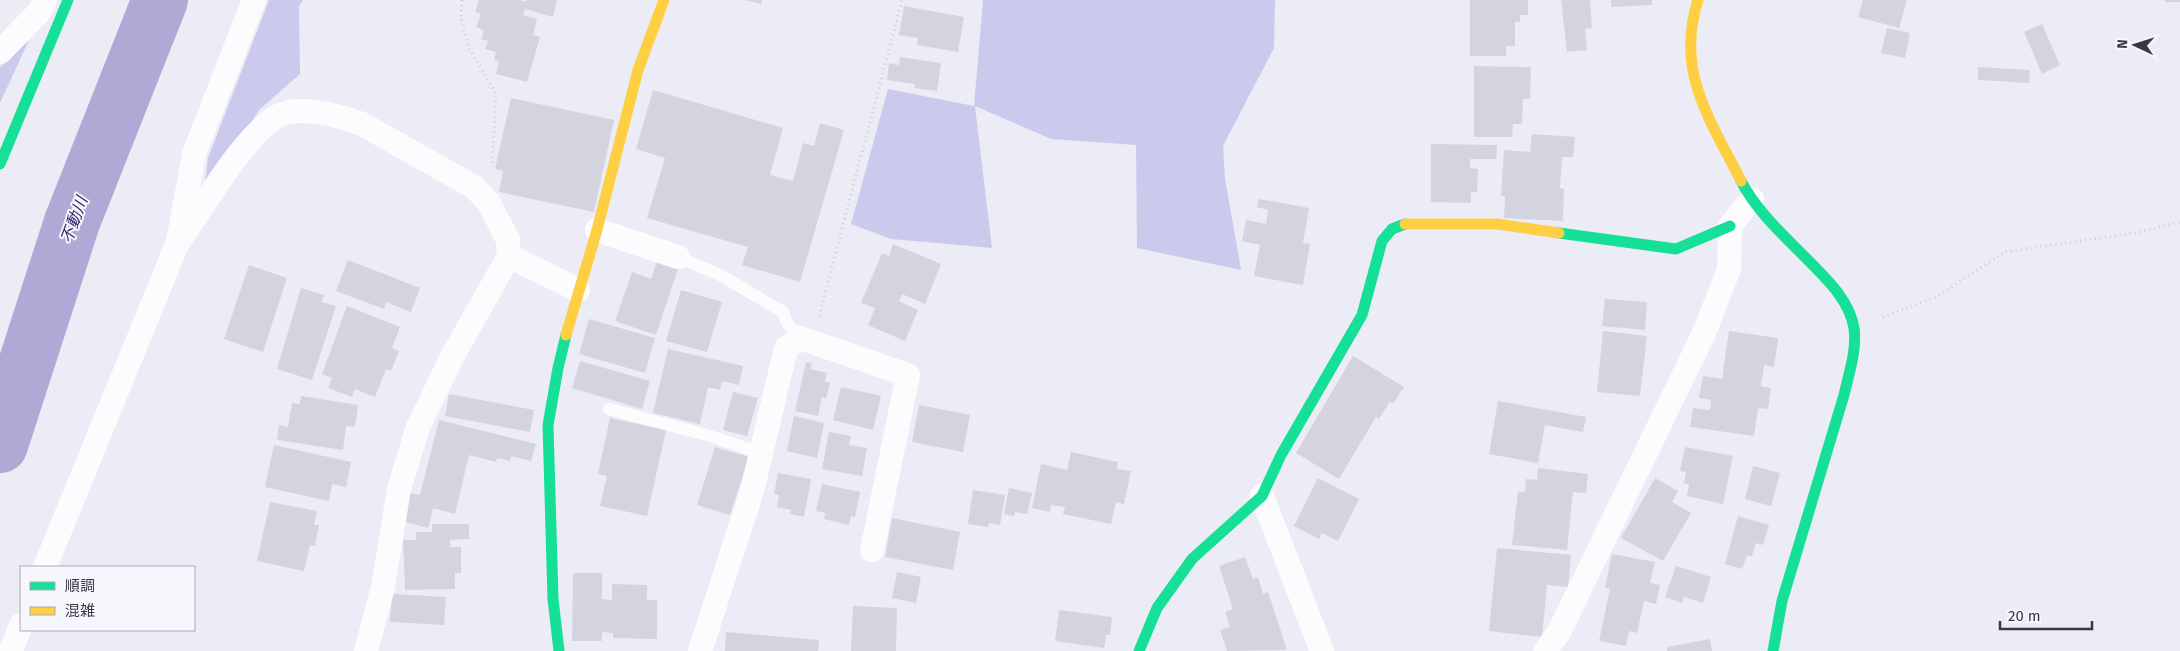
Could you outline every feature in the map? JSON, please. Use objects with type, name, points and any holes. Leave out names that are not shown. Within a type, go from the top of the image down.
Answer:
[{"type":"street","points":[[0,52],[40,11],[45,0]]},
{"type":"street","points":[[0,164],[68,0]]},
{"type":"street","points":[[45,566],[178,242],[194,154],[254,0]]},
{"type":"street","points":[[559,651],[553,599],[548,425],[558,368],[578,290],[597,230],[638,70],[664,0]]},
{"type":"street","points":[[1698,0],[1690,29],[1689,49],[1693,78],[1719,139],[1752,199],[1836,289],[1846,306],[1854,328],[1852,361],[1844,395],[1782,600],[1773,651]]},
{"type":"street","points":[[178,242],[252,137],[280,115],[296,113],[329,114],[362,124],[474,187],[489,203],[508,240],[509,256],[452,357],[418,427],[399,489],[383,587],[366,651]]},
{"type":"street","points":[[1139,651],[1157,608],[1192,559],[1262,496],[1281,455],[1362,315],[1382,242],[1392,229],[1406,224],[1498,224],[1676,249],[1730,226],[1752,199]]},
{"type":"street","points":[[1545,651],[1559,632],[1704,332],[1729,269],[1730,226]]},
{"type":"street","points":[[597,230],[678,256]]},
{"type":"street","points":[[509,256],[578,290]]},
{"type":"street","points":[[700,651],[752,491],[786,348],[806,340],[908,375],[872,550]]},
{"type":"street","points":[[1262,496],[1322,651]]},
{"type":"street","points":[[11,651],[20,628]]},
{"type":"lane","points":[[678,256],[722,276],[783,312],[787,323],[806,340]]},
{"type":"lane","points":[[609,408],[710,436],[761,453]]},
{"type":"path","points":[[462,0],[461,19],[469,48],[496,94],[489,203]]},
{"type":"path","points":[[806,340],[902,0]]},
{"type":"path","points":[[1854,328],[1936,297],[2005,252],[2140,232],[2180,222]]},
{"type":"shaded area","points":[[269,0],[303,0],[299,6],[300,74],[259,110],[203,200],[208,158]]},
{"type":"shaded area","points":[[983,0],[1275,0],[1274,48],[1223,146],[1225,178],[1241,270],[1137,248],[1136,145],[1051,139],[975,106],[992,248],[891,239],[851,224],[888,89],[974,106]]},
{"type":"shaded area","points":[[29,40],[0,103],[0,67]]},
{"type":"building","points":[[479,0],[520,0],[526,2],[527,0],[557,0],[553,17],[525,9],[523,15],[537,19],[533,35],[540,37],[527,82],[496,74],[499,61],[494,60],[496,52],[485,49],[488,41],[481,39],[484,30],[476,27],[481,14],[475,12]]},
{"type":"building","points":[[745,0],[762,0],[761,4]]},
{"type":"building","points":[[1470,0],[1528,0],[1528,15],[1520,15],[1520,22],[1515,22],[1515,46],[1506,46],[1506,56],[1470,56]]},
{"type":"building","points":[[1561,0],[1590,0],[1592,28],[1585,29],[1587,50],[1567,52]]},
{"type":"building","points":[[1611,0],[1652,0],[1652,5],[1611,7]]},
{"type":"building","points":[[1863,0],[1907,0],[1899,28],[1858,17]]},
{"type":"building","points":[[2165,0],[2180,0],[2180,2],[2165,2]]},
{"type":"building","points":[[904,6],[964,17],[958,52],[917,45],[918,38],[899,35]]},
{"type":"building","points":[[2042,24],[2060,65],[2042,74],[2024,32]]},
{"type":"building","points":[[1887,28],[1910,33],[1905,58],[1881,53]]},
{"type":"building","points":[[900,57],[941,63],[937,91],[914,88],[915,84],[887,80],[889,63],[899,65]]},
{"type":"building","points":[[1474,66],[1531,67],[1530,99],[1523,99],[1522,124],[1513,124],[1512,137],[1474,137]]},
{"type":"building","points":[[1978,67],[2030,70],[2029,83],[1978,80]]},
{"type":"building","points":[[653,90],[783,128],[770,175],[793,181],[803,143],[814,146],[820,123],[844,130],[800,282],[742,265],[748,247],[647,218],[665,158],[636,149]]},
{"type":"building","points":[[511,98],[614,120],[594,212],[499,192],[503,171],[495,169]]},
{"type":"building","points":[[1532,134],[1575,137],[1573,157],[1562,157],[1560,188],[1564,189],[1563,221],[1504,218],[1505,196],[1501,196],[1504,150],[1530,152]]},
{"type":"building","points":[[1431,144],[1497,145],[1496,159],[1470,159],[1470,168],[1478,169],[1477,192],[1471,192],[1471,203],[1431,202]]},
{"type":"building","points":[[1259,199],[1309,208],[1303,243],[1310,244],[1303,285],[1254,276],[1260,245],[1242,241],[1246,220],[1266,224],[1268,210],[1257,207]]},
{"type":"building","points":[[893,244],[941,264],[925,304],[902,294],[899,301],[918,310],[905,341],[868,325],[875,308],[861,303],[882,253],[889,256]]},
{"type":"building","points":[[348,260],[420,288],[411,312],[386,302],[384,309],[336,291]]},
{"type":"building","points":[[657,261],[678,269],[656,335],[615,321],[632,272],[651,279]]},
{"type":"building","points":[[249,265],[287,278],[263,352],[224,339]]},
{"type":"building","points":[[301,288],[324,295],[322,302],[336,306],[312,380],[277,369]]},
{"type":"building","points":[[681,290],[722,302],[707,352],[666,341]]},
{"type":"building","points":[[1605,299],[1647,302],[1645,330],[1602,326]]},
{"type":"building","points":[[347,306],[400,327],[392,348],[399,351],[391,371],[386,369],[375,397],[355,389],[352,397],[328,388],[332,378],[322,374]]},
{"type":"building","points":[[589,319],[655,338],[645,373],[579,354]]},
{"type":"building","points":[[1603,331],[1647,336],[1640,396],[1597,392]]},
{"type":"building","points":[[1729,331],[1778,338],[1774,367],[1764,365],[1761,386],[1771,388],[1768,409],[1758,408],[1754,436],[1690,427],[1693,408],[1710,410],[1711,400],[1699,398],[1703,376],[1722,379]]},
{"type":"building","points":[[668,349],[743,366],[739,385],[722,381],[720,390],[708,387],[700,424],[653,413]]},
{"type":"building","points":[[1353,356],[1404,387],[1393,404],[1390,401],[1379,419],[1376,417],[1339,479],[1296,453]]},
{"type":"building","points":[[580,361],[650,381],[642,409],[572,388]]},
{"type":"building","points":[[806,362],[812,363],[810,369],[827,373],[825,381],[830,383],[826,399],[822,397],[818,416],[795,411]]},
{"type":"building","points":[[841,387],[881,396],[873,430],[833,420]]},
{"type":"building","points":[[733,392],[758,398],[747,436],[723,430]]},
{"type":"building","points":[[449,394],[534,410],[530,432],[445,416]]},
{"type":"building","points":[[301,396],[358,405],[355,427],[346,426],[343,450],[277,440],[279,425],[288,427],[292,403],[300,404]]},
{"type":"building","points":[[1498,401],[1586,417],[1583,432],[1545,425],[1538,463],[1489,454]]},
{"type":"building","points":[[919,405],[970,415],[963,452],[912,442]]},
{"type":"building","points":[[794,416],[824,423],[817,458],[787,451]]},
{"type":"building","points":[[610,418],[666,430],[647,516],[600,506],[607,476],[598,474]]},
{"type":"building","points":[[439,420],[536,444],[531,461],[511,456],[510,461],[497,458],[496,462],[469,455],[455,514],[433,508],[428,528],[402,521],[409,493],[420,495]]},
{"type":"building","points":[[829,432],[851,436],[849,445],[867,448],[862,476],[822,469]]},
{"type":"building","points":[[274,445],[351,462],[346,487],[332,484],[329,501],[265,487]]},
{"type":"building","points":[[715,447],[749,457],[730,515],[697,505]]},
{"type":"building","points":[[1685,447],[1733,456],[1723,504],[1687,496],[1689,484],[1684,483],[1686,472],[1680,471]]},
{"type":"building","points":[[1071,452],[1118,462],[1117,469],[1131,471],[1124,504],[1116,502],[1111,524],[1063,514],[1065,507],[1051,505],[1050,512],[1032,508],[1041,464],[1067,470]]},
{"type":"building","points":[[1753,466],[1780,473],[1771,506],[1745,499]]},
{"type":"building","points":[[1538,468],[1588,474],[1586,493],[1573,492],[1567,550],[1512,545],[1518,492],[1525,492],[1526,479],[1537,480]]},
{"type":"building","points":[[778,473],[811,479],[804,517],[790,514],[791,510],[777,507],[779,495],[774,494]]},
{"type":"building","points":[[1318,478],[1359,499],[1338,541],[1322,533],[1319,539],[1294,526]]},
{"type":"building","points":[[1655,478],[1678,491],[1672,502],[1691,513],[1663,561],[1621,538]]},
{"type":"building","points":[[822,484],[860,492],[855,517],[851,516],[849,525],[824,519],[825,513],[816,511]]},
{"type":"building","points":[[1009,488],[1032,493],[1027,514],[1015,512],[1014,516],[1004,514]]},
{"type":"building","points":[[973,490],[1005,495],[1000,525],[989,523],[988,527],[968,524]]},
{"type":"building","points":[[270,502],[317,511],[314,525],[319,525],[315,546],[310,545],[304,571],[257,561]]},
{"type":"building","points":[[1738,516],[1769,525],[1763,545],[1756,543],[1752,556],[1747,555],[1742,569],[1725,564]]},
{"type":"building","points":[[892,518],[960,532],[953,570],[885,557]]},
{"type":"building","points":[[432,524],[469,524],[469,539],[450,540],[450,547],[461,547],[461,573],[455,573],[455,589],[405,590],[403,540],[416,540],[416,532],[432,532]]},
{"type":"building","points":[[1497,548],[1571,555],[1568,587],[1547,585],[1542,637],[1489,631]]},
{"type":"building","points":[[1612,554],[1655,562],[1650,583],[1660,585],[1656,604],[1644,601],[1637,633],[1629,631],[1626,646],[1599,641],[1610,589],[1605,588]]},
{"type":"building","points":[[1245,557],[1253,579],[1258,577],[1263,594],[1268,592],[1287,650],[1227,651],[1220,630],[1230,627],[1225,612],[1233,609],[1219,566]]},
{"type":"building","points":[[1676,566],[1711,577],[1703,603],[1684,597],[1682,603],[1665,597]]},
{"type":"building","points":[[897,572],[921,577],[916,603],[892,598]]},
{"type":"building","points":[[573,573],[602,573],[602,599],[612,600],[612,584],[647,585],[647,600],[657,600],[657,639],[613,638],[613,633],[602,632],[602,641],[572,641]]},
{"type":"building","points":[[392,594],[446,597],[444,625],[390,622]]},
{"type":"building","points":[[853,606],[897,608],[896,651],[851,651]]},
{"type":"building","points":[[1059,610],[1112,617],[1110,635],[1106,635],[1104,648],[1055,641]]},
{"type":"building","points":[[726,632],[819,640],[818,651],[725,651]]},
{"type":"building","points":[[1710,639],[1712,651],[1667,651],[1667,647]]},
{"type":"waterway","name":"不動川","points":[[0,445],[72,222],[160,0]]},
{"type":"traffic: fast","points":[[0,164],[68,0]]},
{"type":"traffic: fast","points":[[1741,181],[1762,212],[1835,289],[1847,307],[1855,336],[1852,362],[1844,395],[1782,601],[1773,651]]},
{"type":"traffic: fast","points":[[1139,651],[1157,608],[1192,559],[1262,496],[1281,455],[1362,315],[1382,241],[1392,229],[1405,224]]},
{"type":"traffic: fast","points":[[1559,233],[1676,249],[1730,226]]},
{"type":"traffic: fast","points":[[559,651],[553,599],[548,425],[566,335]]},
{"type":"traffic: slow","points":[[566,335],[597,230],[638,70],[664,0]]},
{"type":"traffic: slow","points":[[1698,0],[1692,26],[1691,50],[1693,73],[1708,115],[1741,181]]},
{"type":"traffic: slow","points":[[1405,224],[1497,224],[1559,233]]}]
